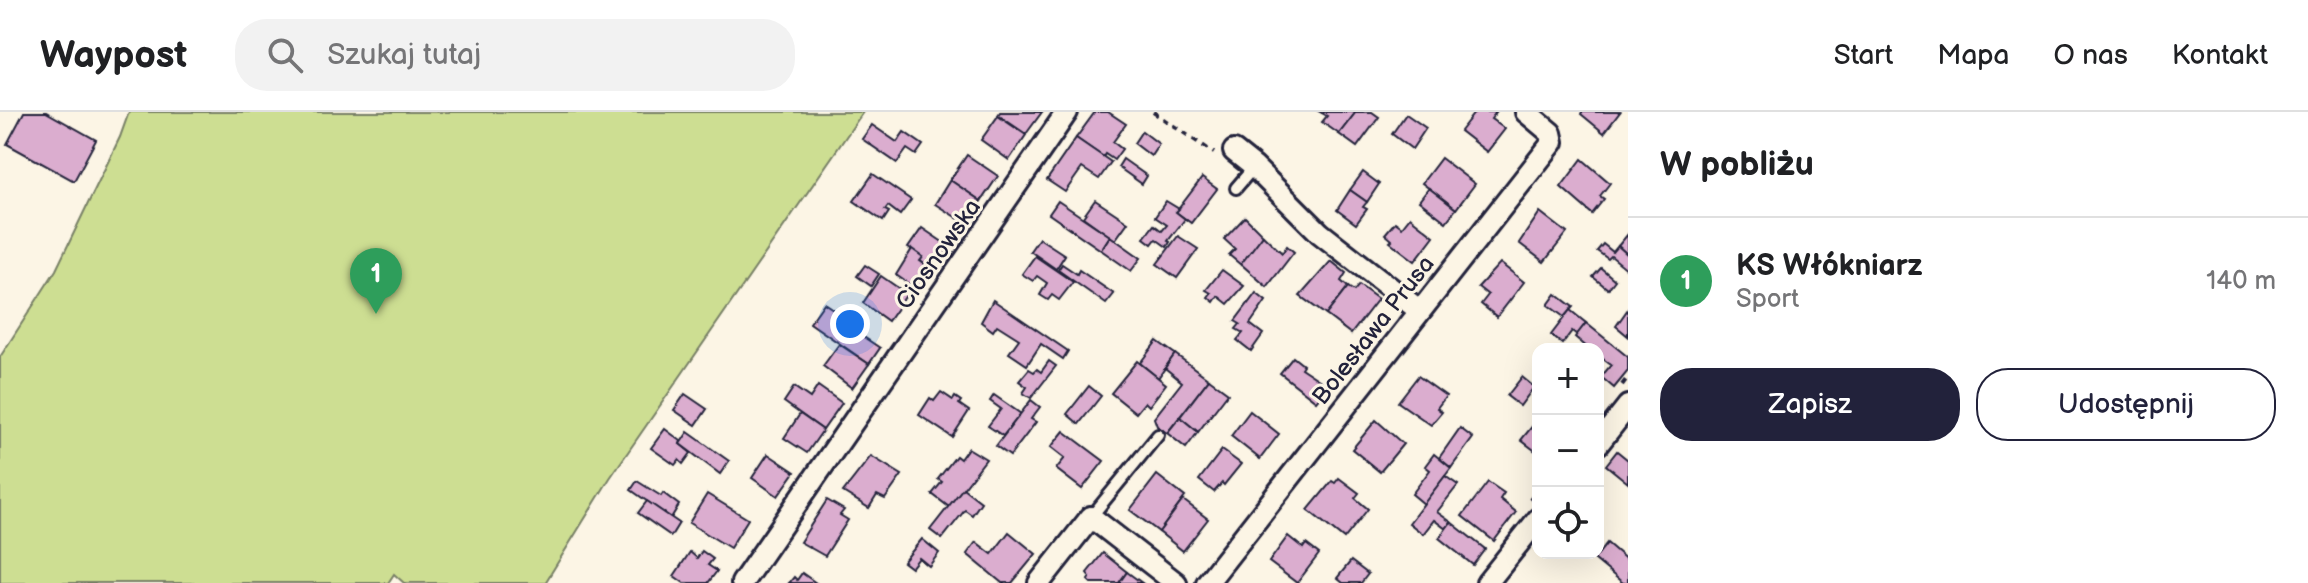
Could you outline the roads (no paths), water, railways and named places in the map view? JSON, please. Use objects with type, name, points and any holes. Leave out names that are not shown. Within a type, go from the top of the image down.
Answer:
[{"type":"street","name":"Ciosnowska","points":[[742,583],[1067,112]]},
{"type":"street","name":"Bolesława Prusa","points":[[1207,583],[1553,142],[1551,133],[1526,112]]},
{"type":"street","points":[[1234,151],[1320,233],[1420,311]]},
{"type":"street","points":[[1604,436],[1628,406]]},
{"type":"street","points":[[1039,583],[1091,517],[1176,583]]},
{"type":"street","points":[[1487,583],[1532,527]]},
{"type":"lane","points":[[1236,188],[1254,167]]},
{"type":"lane","points":[[1091,517],[1158,435]]},
{"type":"place","name":"KS Włókniarz","points":[[376,314]]}]
